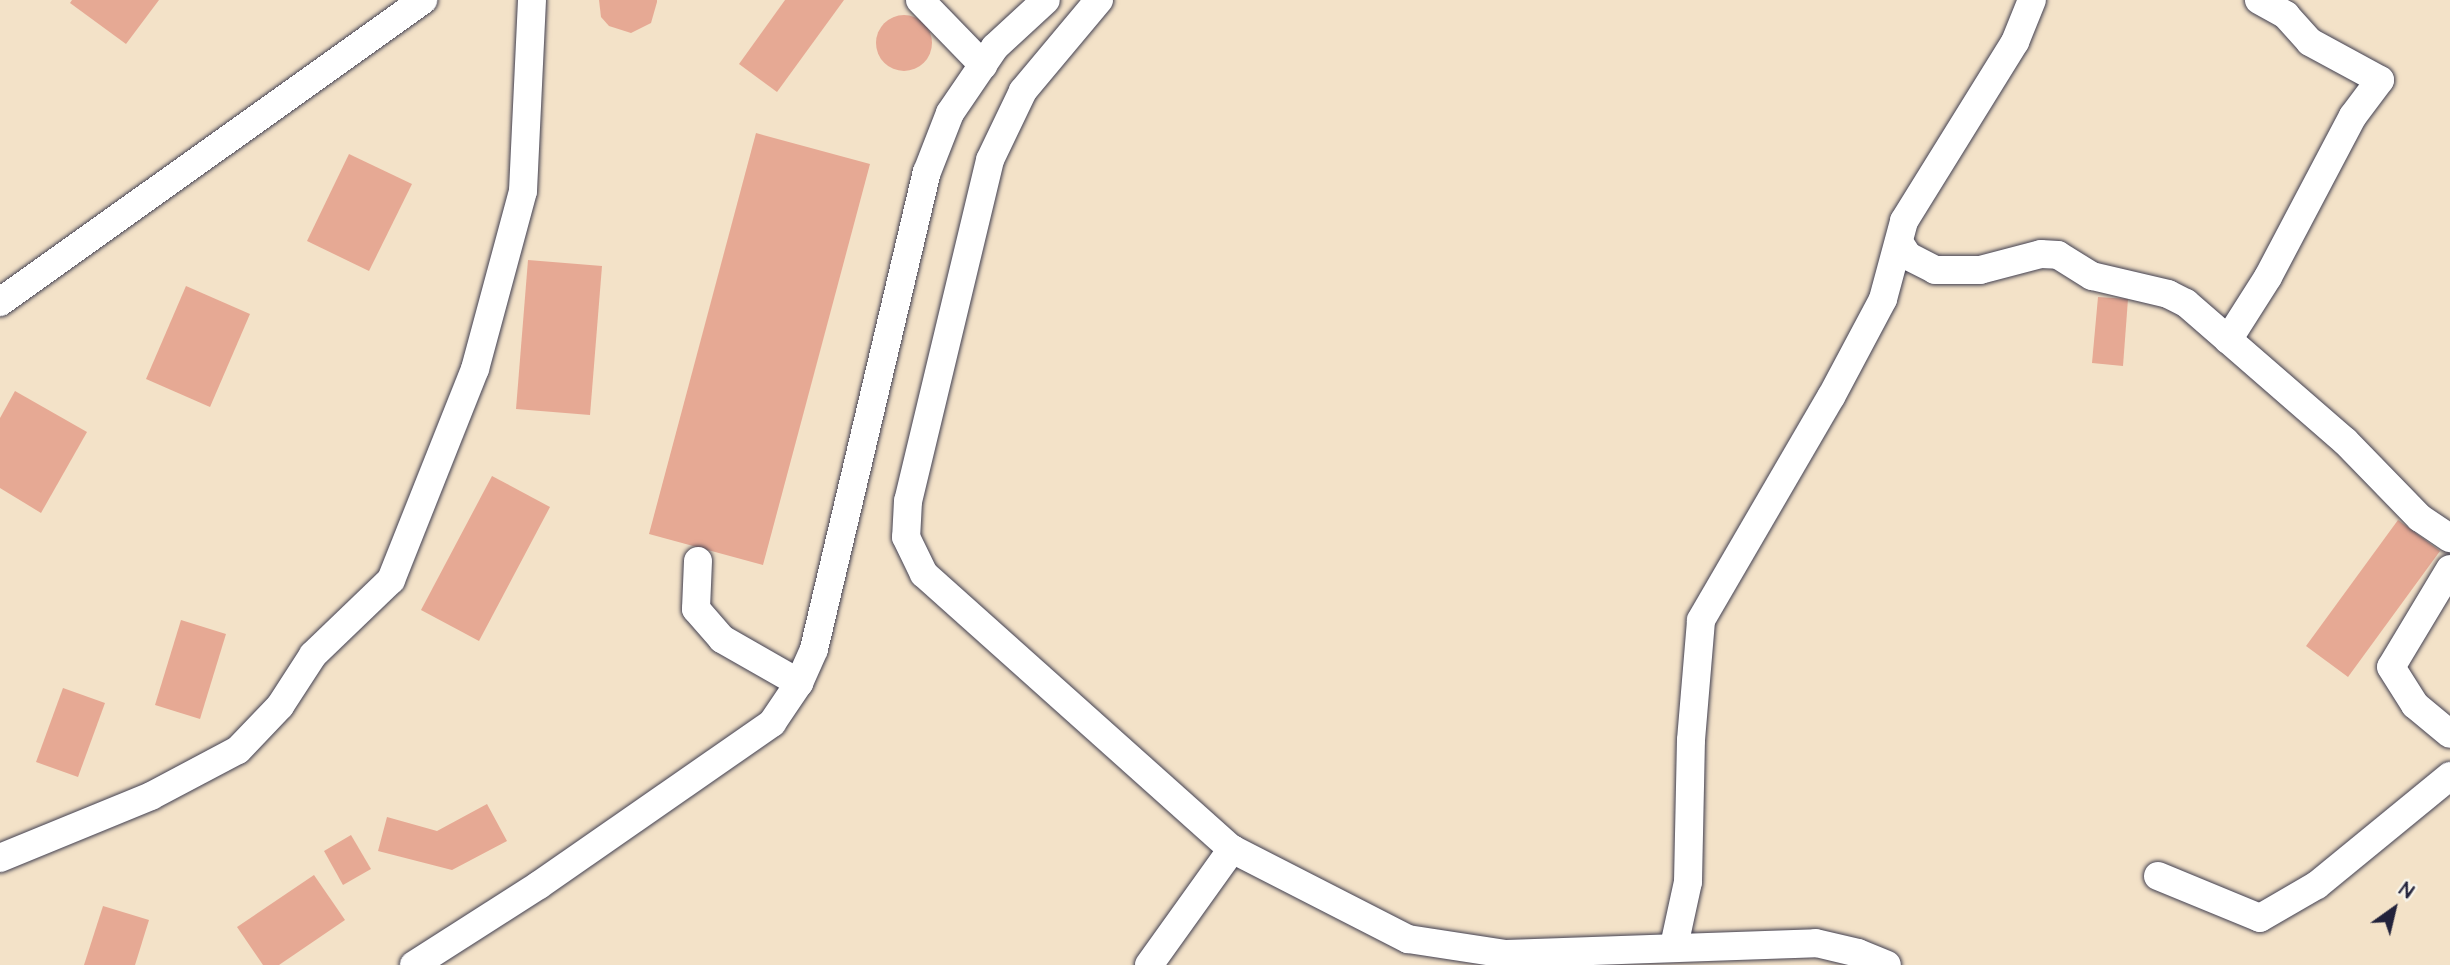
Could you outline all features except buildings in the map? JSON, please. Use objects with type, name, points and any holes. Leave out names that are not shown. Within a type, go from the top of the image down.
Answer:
[{"type":"street","points":[[0,302],[423,0]]},
{"type":"street","points":[[0,858],[151,796],[239,750],[280,706],[313,655],[391,580],[475,369],[523,191],[532,0]]},
{"type":"street","points":[[920,0],[983,65]]},
{"type":"street","points":[[414,965],[539,885],[772,723],[799,683],[814,649],[927,172],[950,113],[995,47],[1046,0]]},
{"type":"street","points":[[1099,0],[1023,92],[990,160],[908,501],[906,537],[924,574],[943,595],[1232,849],[1408,939],[1506,960],[1674,946],[1816,943],[1858,953],[1887,965]]},
{"type":"street","points":[[1674,946],[1688,882],[1691,740],[1701,620],[1876,312],[1904,221],[2015,42],[2032,0]]},
{"type":"street","points":[[2228,340],[2268,277],[2353,116],[2380,80],[2309,42],[2286,15],[2259,0]]},
{"type":"street","points":[[1899,242],[1908,256],[1935,270],[1980,270],[2041,254],[2058,255],[2092,276],[2168,294],[2186,303],[2345,441],[2420,518],[2450,538]]},
{"type":"street","points":[[698,561],[696,608],[722,639],[799,683]]},
{"type":"street","points":[[2450,569],[2391,667],[2416,705],[2450,734]]},
{"type":"street","points":[[2158,876],[2260,918],[2317,885],[2450,776]]},
{"type":"street","points":[[1149,965],[1232,849]]}]
